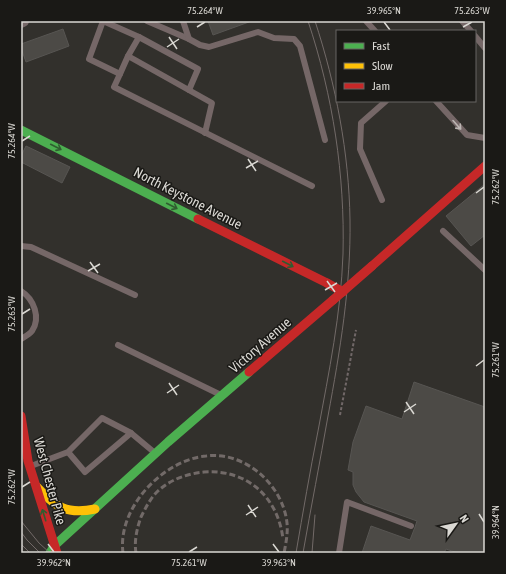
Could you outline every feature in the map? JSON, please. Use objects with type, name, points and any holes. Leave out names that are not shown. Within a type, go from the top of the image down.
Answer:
[{"type":"street","name":"North Keystone Avenue","points":[[21,130],[343,292]]},
{"type":"street","name":"Victory Avenue","points":[[54,551],[94,509],[222,395],[343,292],[485,166]]},
{"type":"street","name":"West Chester Pike","points":[[21,416],[34,483],[54,551]]},
{"type":"street","points":[[21,475],[34,483],[55,505],[65,510],[83,512],[94,509]]},
{"type":"lane","points":[[120,74],[89,59],[103,21],[139,37],[198,69],[189,90]]},
{"type":"lane","points":[[147,21],[200,45],[209,47],[258,32],[274,38],[294,39],[300,46],[325,140]]},
{"type":"lane","points":[[183,21],[189,39]]},
{"type":"lane","points":[[366,21],[374,30]]},
{"type":"lane","points":[[462,21],[470,30]]},
{"type":"lane","points":[[139,37],[128,56],[114,87],[312,186]]},
{"type":"lane","points":[[476,37],[485,48]]},
{"type":"lane","points":[[128,56],[212,103],[205,133]]},
{"type":"lane","points":[[382,200],[360,149],[362,123],[385,102]]},
{"type":"lane","points":[[437,102],[466,136],[484,137]]},
{"type":"lane","points":[[443,231],[485,270]]},
{"type":"lane","points":[[21,246],[30,246],[135,295]]},
{"type":"lane","points":[[21,291],[28,296],[34,306],[36,317],[32,332],[21,339]]},
{"type":"lane","points":[[118,345],[222,395]]},
{"type":"lane","points":[[30,466],[68,452],[102,418],[131,433],[156,454]]},
{"type":"lane","points":[[68,452],[85,472],[131,433]]},
{"type":"lane","points":[[339,553],[348,502],[411,526]]},
{"type":"path","points":[[340,415],[356,330]]},
{"type":"building","points":[[208,21],[249,21],[249,22],[213,35]]},
{"type":"building","points":[[63,29],[69,46],[26,62],[21,44]]},
{"type":"building","points":[[26,146],[70,167],[62,183],[21,162],[21,156]]},
{"type":"building","points":[[485,184],[485,235],[471,246],[446,216]]},
{"type":"building","points":[[414,382],[485,407],[485,553],[458,553],[446,549],[444,553],[362,553],[371,526],[410,540],[417,521],[364,502],[356,492],[353,485],[353,472],[348,470],[353,442],[366,406],[402,419]]},
{"type":"tram line","points":[[296,553],[334,342],[340,298],[343,254],[342,195],[336,136],[331,107],[317,49],[308,21]]},
{"type":"tram line","points":[[315,21],[336,99]]},
{"type":"tram line","points":[[303,553],[340,343],[349,269],[349,195],[344,144],[337,102]]},
{"type":"tram line","points":[[312,553],[315,515]]},
{"type":"tram line","points":[[21,521],[39,543],[50,553]]},
{"type":"tram line","points":[[21,532],[40,553]]},
{"type":"tram line","points":[[21,544],[30,553]]},
{"type":"railway","points":[[123,553],[123,536],[127,519],[135,504],[146,489],[159,477],[174,467],[190,459],[206,456],[221,456],[235,459],[260,473],[270,484],[284,509],[287,523],[284,553]]},
{"type":"railway","points":[[136,553],[135,548],[137,530],[141,517],[155,494],[171,481],[191,474],[204,472],[220,472],[234,475],[247,481],[258,489],[275,510],[283,539]]},
{"type":"traffic: fast","points":[[21,130],[198,219]]},
{"type":"traffic: fast","points":[[50,553],[54,546],[168,442],[249,372]]},
{"type":"traffic: slow","points":[[37,487],[50,500],[62,508],[77,511],[95,509]]},
{"type":"traffic: jam","points":[[372,266],[485,166]]},
{"type":"traffic: jam","points":[[198,219],[327,283]]},
{"type":"traffic: jam","points":[[333,300],[372,266]]},
{"type":"traffic: jam","points":[[327,283],[343,292]]},
{"type":"traffic: jam","points":[[249,372],[333,300]]},
{"type":"traffic: jam","points":[[21,416],[28,461],[57,553]]}]
